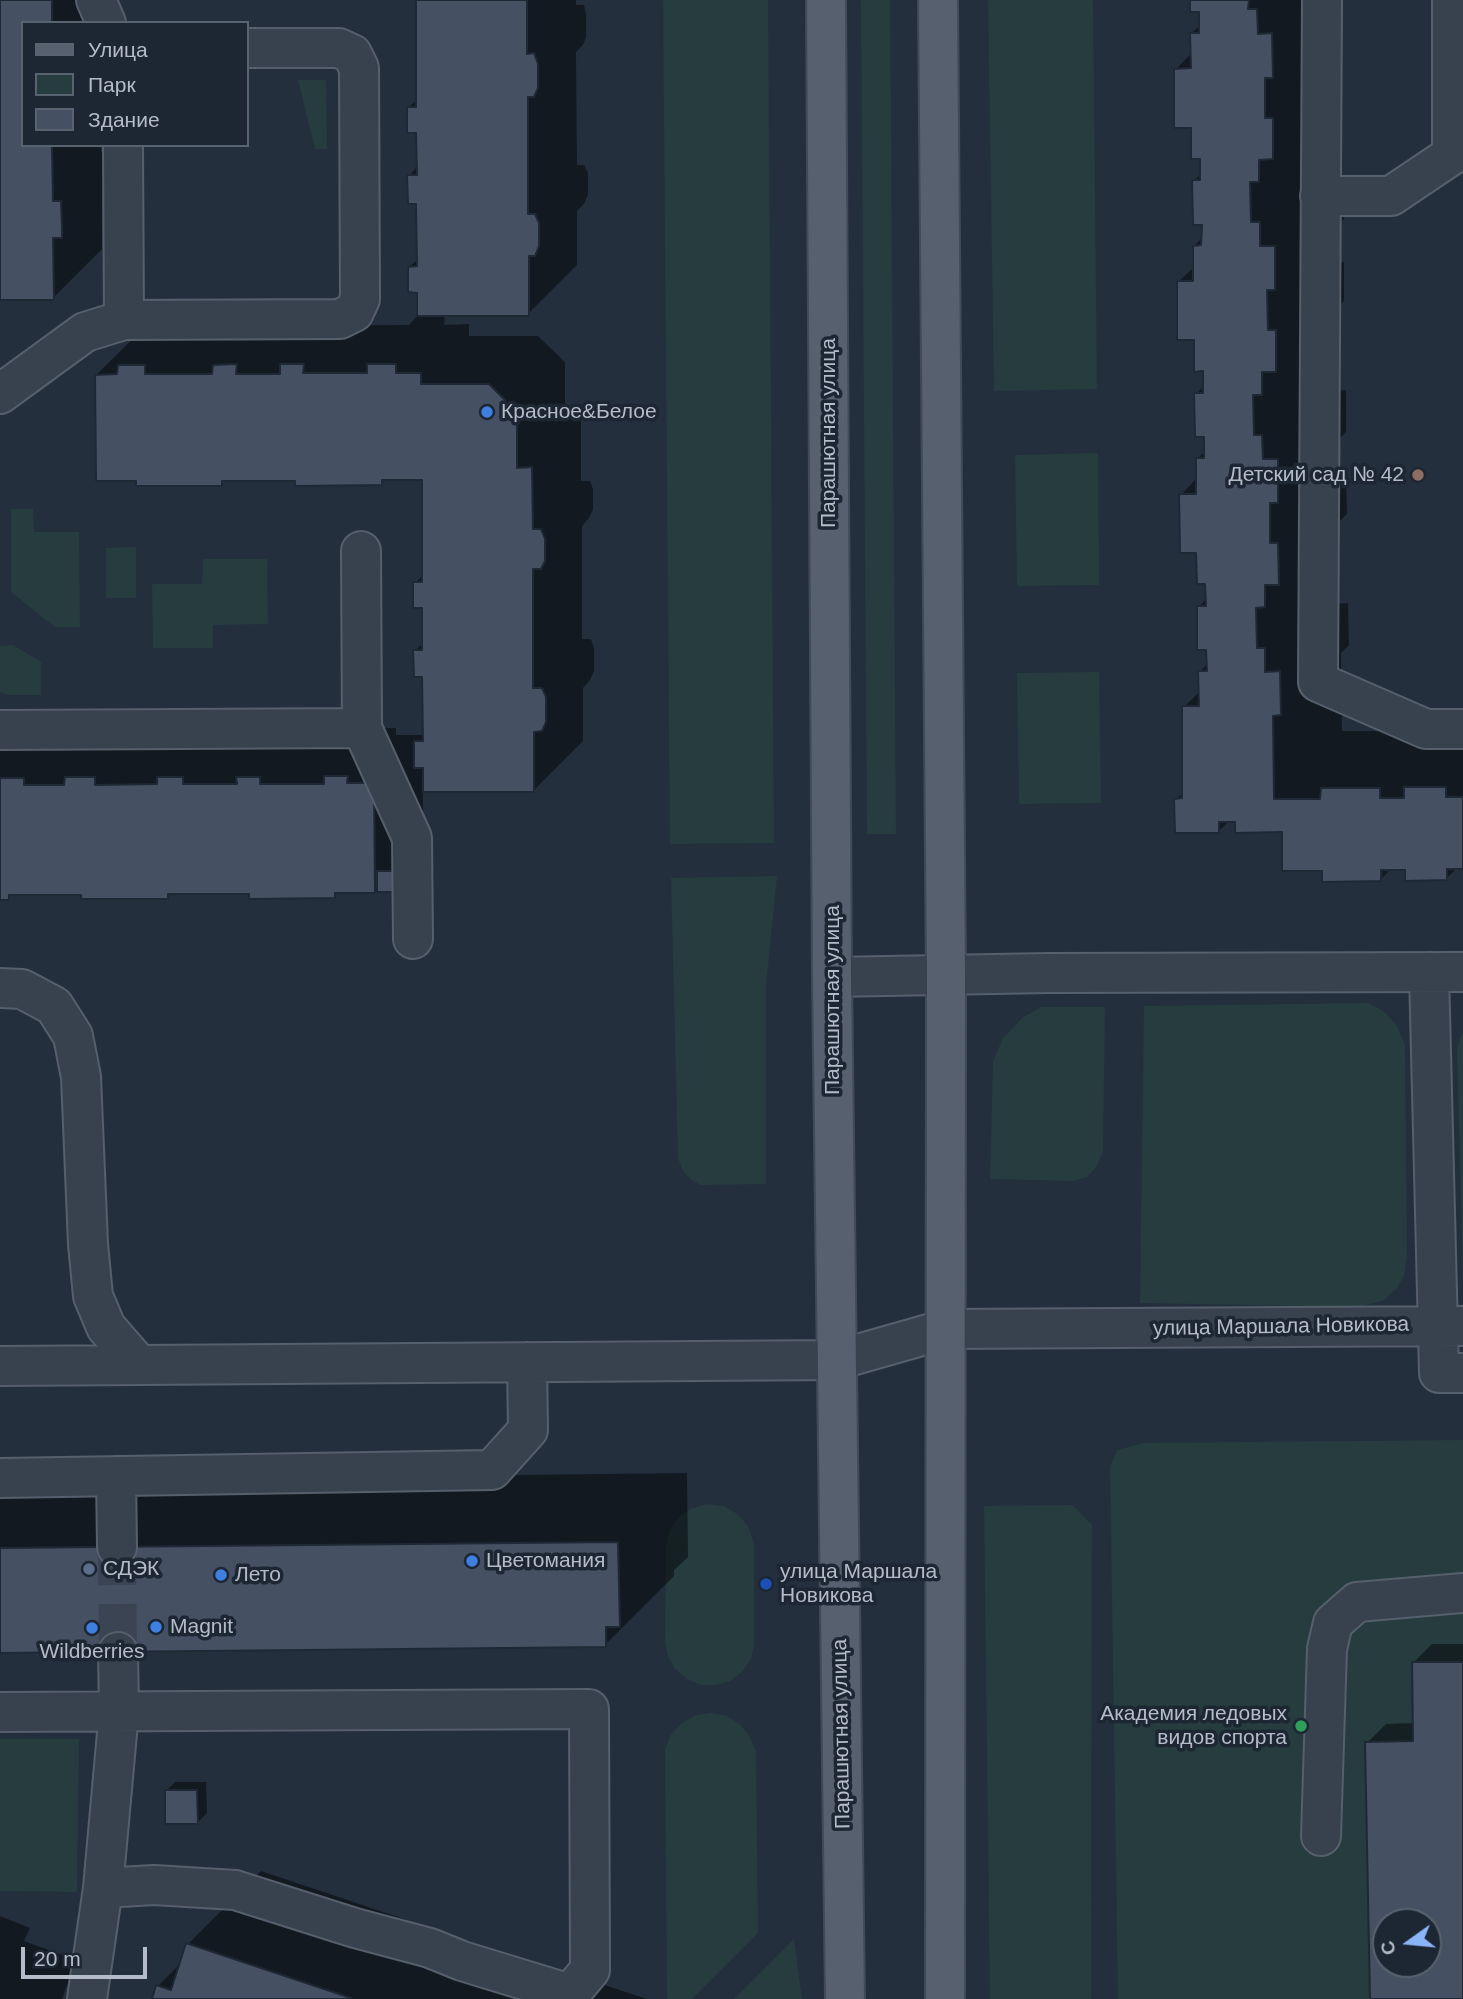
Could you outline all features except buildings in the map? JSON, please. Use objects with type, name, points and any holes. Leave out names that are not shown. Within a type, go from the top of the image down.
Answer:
[{"type":"main road","name":"Парашютная улица","points":[[826,0],[832,977],[845,1999]]},
{"type":"main road","points":[[938,0],[946,975],[945,1999]]},
{"type":"street","points":[[96,0],[105,21]]},
{"type":"street","points":[[1322,0],[1318,682],[1426,729],[1463,729]]},
{"type":"street","points":[[1320,196],[1391,196],[1452,155],[1452,0]]},
{"type":"street","points":[[0,394],[85,332],[124,320],[340,319],[354,312],[360,299],[359,68],[352,54],[339,48],[248,48]]},
{"type":"street","points":[[123,147],[124,320]]},
{"type":"street","points":[[361,551],[362,728],[412,838],[413,939]]},
{"type":"street","points":[[0,730],[362,728]]},
{"type":"street","name":"улица Маршала Новикова","points":[[0,1366],[837,1360],[946,1329],[1451,1326],[1446,972],[832,977]]},
{"type":"street","points":[[0,988],[22,989],[54,1006],[73,1036],[81,1077],[88,1244],[93,1296],[106,1327],[139,1365]]},
{"type":"street","points":[[1451,1326],[1451,1373]]},
{"type":"street","points":[[0,1478],[492,1470],[528,1430],[527,1362]]},
{"type":"street","points":[[116,1476],[117,1547]]},
{"type":"street","points":[[1321,1836],[1327,1649],[1333,1623],[1357,1602],[1463,1593]]},
{"type":"street","points":[[87,1999],[103,1888],[118,1712],[118,1652]]},
{"type":"street","points":[[0,1712],[589,1709],[590,1970],[570,1994],[462,1961],[429,1948],[235,1890],[154,1885],[103,1888]]},
{"type":"green space","points":[[663,0],[768,0],[774,843],[670,844]]},
{"type":"green space","points":[[861,0],[890,0],[896,834],[867,834]]},
{"type":"green space","points":[[988,0],[1093,0],[1097,389],[994,391]]},
{"type":"green space","points":[[298,80],[326,80],[327,149],[315,149]]},
{"type":"green space","points":[[1098,453],[1099,585],[1017,586],[1015,455]]},
{"type":"green space","points":[[11,509],[33,509],[34,532],[79,532],[80,627],[55,627],[11,592]]},
{"type":"green space","points":[[136,547],[136,598],[106,598],[106,548]]},
{"type":"green space","points":[[203,559],[267,559],[268,624],[213,625],[213,648],[153,648],[152,584],[202,584]]},
{"type":"green space","points":[[13,645],[41,662],[41,695],[9,695],[0,692],[0,646]]},
{"type":"green space","points":[[1099,672],[1101,803],[1019,804],[1017,673]]},
{"type":"green space","points":[[777,876],[766,986],[766,1184],[701,1185],[691,1180],[683,1171],[678,1158],[671,878]]},
{"type":"green space","points":[[1369,1003],[1385,1012],[1397,1026],[1405,1045],[1407,1256],[1404,1276],[1397,1288],[1384,1300],[1360,1307],[1140,1303],[1144,1006]]},
{"type":"green space","points":[[1042,1007],[1105,1007],[1103,1151],[1097,1166],[1087,1177],[1074,1181],[990,1179],[993,1061],[1003,1038],[1023,1017]]},
{"type":"green space","points":[[1463,1031],[1463,1274],[1457,1048]]},
{"type":"green space","name":"Академия ледовых видов спорта","points":[[1463,1440],[1463,1999],[1118,1999],[1110,1467],[1117,1450],[1144,1443]]},
{"type":"green space","points":[[708,1504],[724,1506],[739,1515],[749,1528],[754,1544],[754,1645],[751,1659],[742,1672],[730,1681],[701,1685],[687,1679],[675,1669],[668,1656],[665,1642],[666,1547],[669,1531],[678,1517],[692,1508]]},
{"type":"green space","points":[[1073,1505],[1092,1525],[1091,1999],[990,1999],[984,1506]]},
{"type":"green space","points":[[711,1713],[727,1716],[740,1724],[750,1737],[756,1752],[758,1933],[692,1999],[667,1999],[665,1749],[671,1734],[682,1723],[696,1715]]},
{"type":"green space","points":[[0,1739],[79,1739],[77,1892],[0,1891]]},
{"type":"green space","points":[[794,1939],[802,1999],[734,1999]]},
{"type":"tunnel","points":[[117,1547],[118,1652]]},
{"type":"place","name":"Красное&Белое","points":[[487,412]]},
{"type":"place","name":"Детский сад № 42","points":[[1418,475]]},
{"type":"place","name":"Цветомания","points":[[472,1561]]},
{"type":"place","name":"СДЭК","points":[[89,1569]]},
{"type":"place","name":"Лето","points":[[221,1575]]},
{"type":"place","name":"улица Маршала Новикова","points":[[766,1584]]},
{"type":"place","name":"Magnit","points":[[156,1627]]},
{"type":"place","name":"Wildberries","points":[[92,1628]]},
{"type":"place","name":"Академия ледовых видов спорта","points":[[1301,1726]]}]
